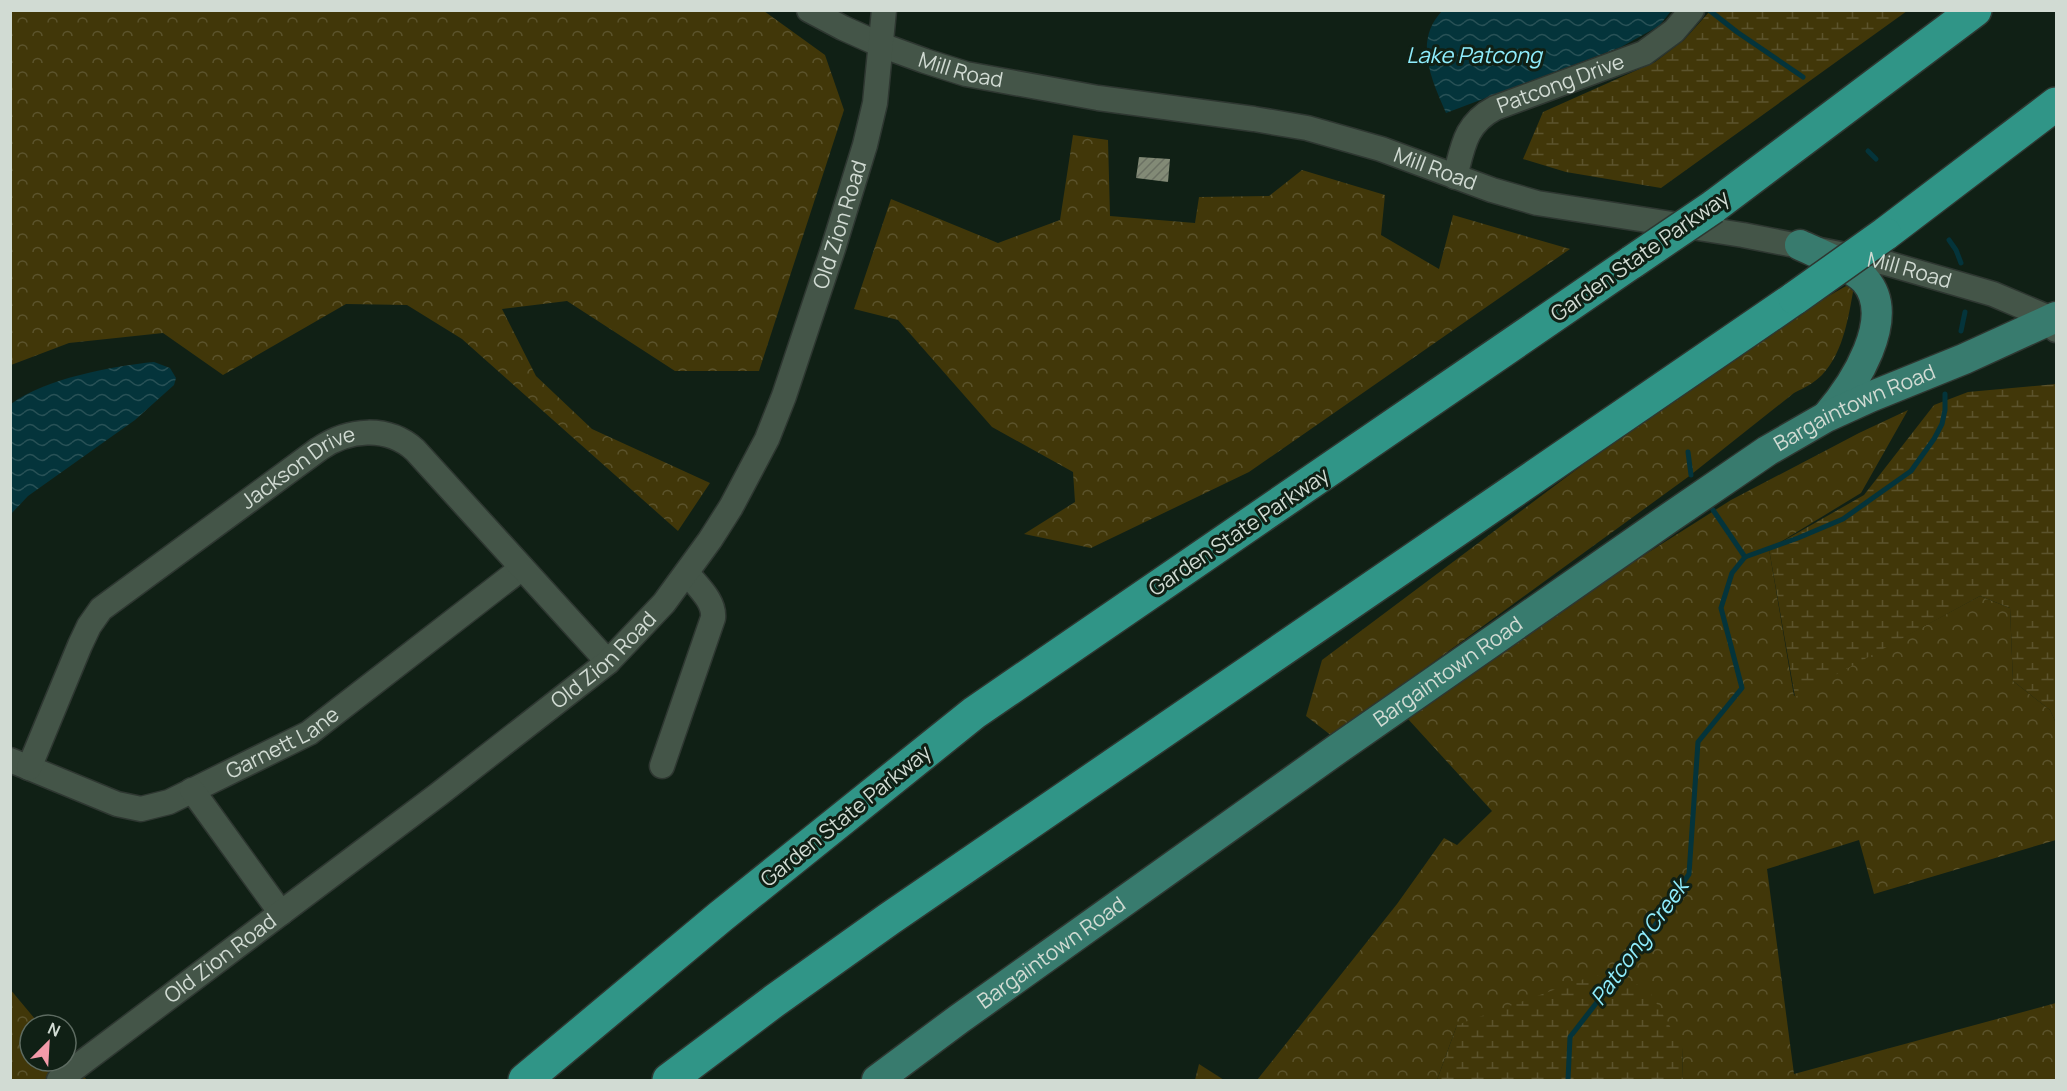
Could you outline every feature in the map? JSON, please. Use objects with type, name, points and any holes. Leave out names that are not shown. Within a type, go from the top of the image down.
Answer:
[{"type":"highway","name":"Garden State Parkway","points":[[525,1080],[711,925],[974,713],[1713,207],[1975,10]]},
{"type":"highway","points":[[669,1080],[889,919],[1796,298],[1885,234],[2056,104]]},
{"type":"main road","points":[[1800,245],[1857,273],[1866,282],[1875,303],[1876,318],[1869,348],[1847,389],[1826,417]]},
{"type":"main road","name":"Bargaintown Road","points":[[877,1080],[1327,757],[1767,451],[1826,417],[1870,397],[2055,322]]},
{"type":"street","name":"Mill Road","points":[[810,10],[881,45],[925,62],[966,74],[1098,98],[1306,128],[1381,149],[1455,177],[1537,202],[1800,245],[1886,263],[1993,294],[2055,322]]},
{"type":"street","name":"Old Zion Road","points":[[59,1080],[439,794],[608,662],[664,603],[716,531],[747,478],[767,439],[784,396],[865,145],[874,103],[884,10]]},
{"type":"street","name":"Patcong Drive","points":[[1455,177],[1466,137],[1474,124],[1484,115],[1495,108],[1644,53],[1674,31],[1692,11]]},
{"type":"street","name":"Jackson Drive","points":[[20,764],[89,626],[101,609],[319,449],[341,436],[354,433],[379,433],[409,445],[608,662]]},
{"type":"street","name":"Garnett Lane","points":[[20,764],[103,800],[131,808],[169,802],[309,733],[522,568]]},
{"type":"street","points":[[662,766],[714,612],[687,573]]},
{"type":"street","points":[[192,790],[281,913]]},
{"type":"green space","points":[[11,10],[764,11],[825,55],[844,110],[759,371],[675,371],[567,301],[502,309],[536,376],[592,429],[710,483],[678,531],[462,339],[407,305],[346,304],[223,375],[163,333],[69,343],[11,365]]},
{"type":"green space","points":[[1710,11],[1907,11],[1661,188],[1566,172],[1523,159],[1543,112],[1655,62],[1684,40]]},
{"type":"green space","points":[[1073,135],[1108,140],[1110,216],[1195,223],[1199,197],[1269,196],[1302,170],[1385,195],[1381,235],[1439,269],[1453,215],[1570,249],[1249,472],[1091,548],[1024,534],[1075,502],[1073,472],[992,427],[898,320],[854,309],[891,199],[998,243],[1060,220]]},
{"type":"green space","points":[[1855,281],[1841,343],[1830,365],[1816,380],[1794,393],[1688,477],[1332,736],[1306,716],[1322,660],[1692,383],[1772,328]]},
{"type":"green space","points":[[2056,384],[2056,723],[2050,710],[2013,681],[2010,608],[1980,596],[1795,697],[1769,549],[1864,495],[1934,405],[1968,392]]},
{"type":"green space","points":[[1908,410],[1861,493],[1769,549],[1794,696],[1980,596],[2010,608],[2013,681],[2050,710],[2056,723],[2056,840],[1874,894],[1859,840],[1767,869],[1794,1074],[2056,1003],[2056,1080],[1683,1080],[1682,1047],[1457,1025],[1437,1080],[1257,1080],[1397,904],[1444,838],[1457,845],[1492,811],[1408,719],[1556,611],[1731,500]]},
{"type":"green space","points":[[1595,975],[1647,987],[1682,1047],[1683,1080],[1437,1080],[1457,1025]]},
{"type":"green space","points":[[10,989],[30,1013],[18,1013],[18,1073],[78,1073],[78,1070],[87,1080],[11,1080]]},
{"type":"green space","points":[[1199,1064],[1224,1080],[1195,1080]]},
{"type":"water","name":"Lake Patcong","points":[[1442,11],[1671,11],[1659,26],[1621,47],[1446,113],[1431,75],[1427,48],[1428,35]]},
{"type":"water","points":[[154,362],[170,368],[176,378],[174,385],[135,420],[28,496],[11,514],[11,404],[41,387],[79,375]]},
{"type":"building","points":[[1139,157],[1170,159],[1168,182],[1136,178]]},
{"type":"waterway","name":"Patcong Creek","points":[[1709,10],[1803,77]]},
{"type":"waterway","name":"Patcong Creek","points":[[1868,151],[1876,159]]},
{"type":"waterway","name":"Patcong Creek","points":[[1949,240],[1961,263]]},
{"type":"waterway","name":"Patcong Creek","points":[[1961,331],[1965,312]]},
{"type":"waterway","name":"Patcong Creek","points":[[1568,1080],[1570,1037],[1646,939],[1689,874],[1698,742],[1742,688],[1721,608],[1732,573],[1745,557],[1843,519],[1911,471],[1942,424],[1945,394]]},
{"type":"waterway","points":[[1688,452],[1691,475]]},
{"type":"waterway","points":[[1713,510],[1745,557]]}]
